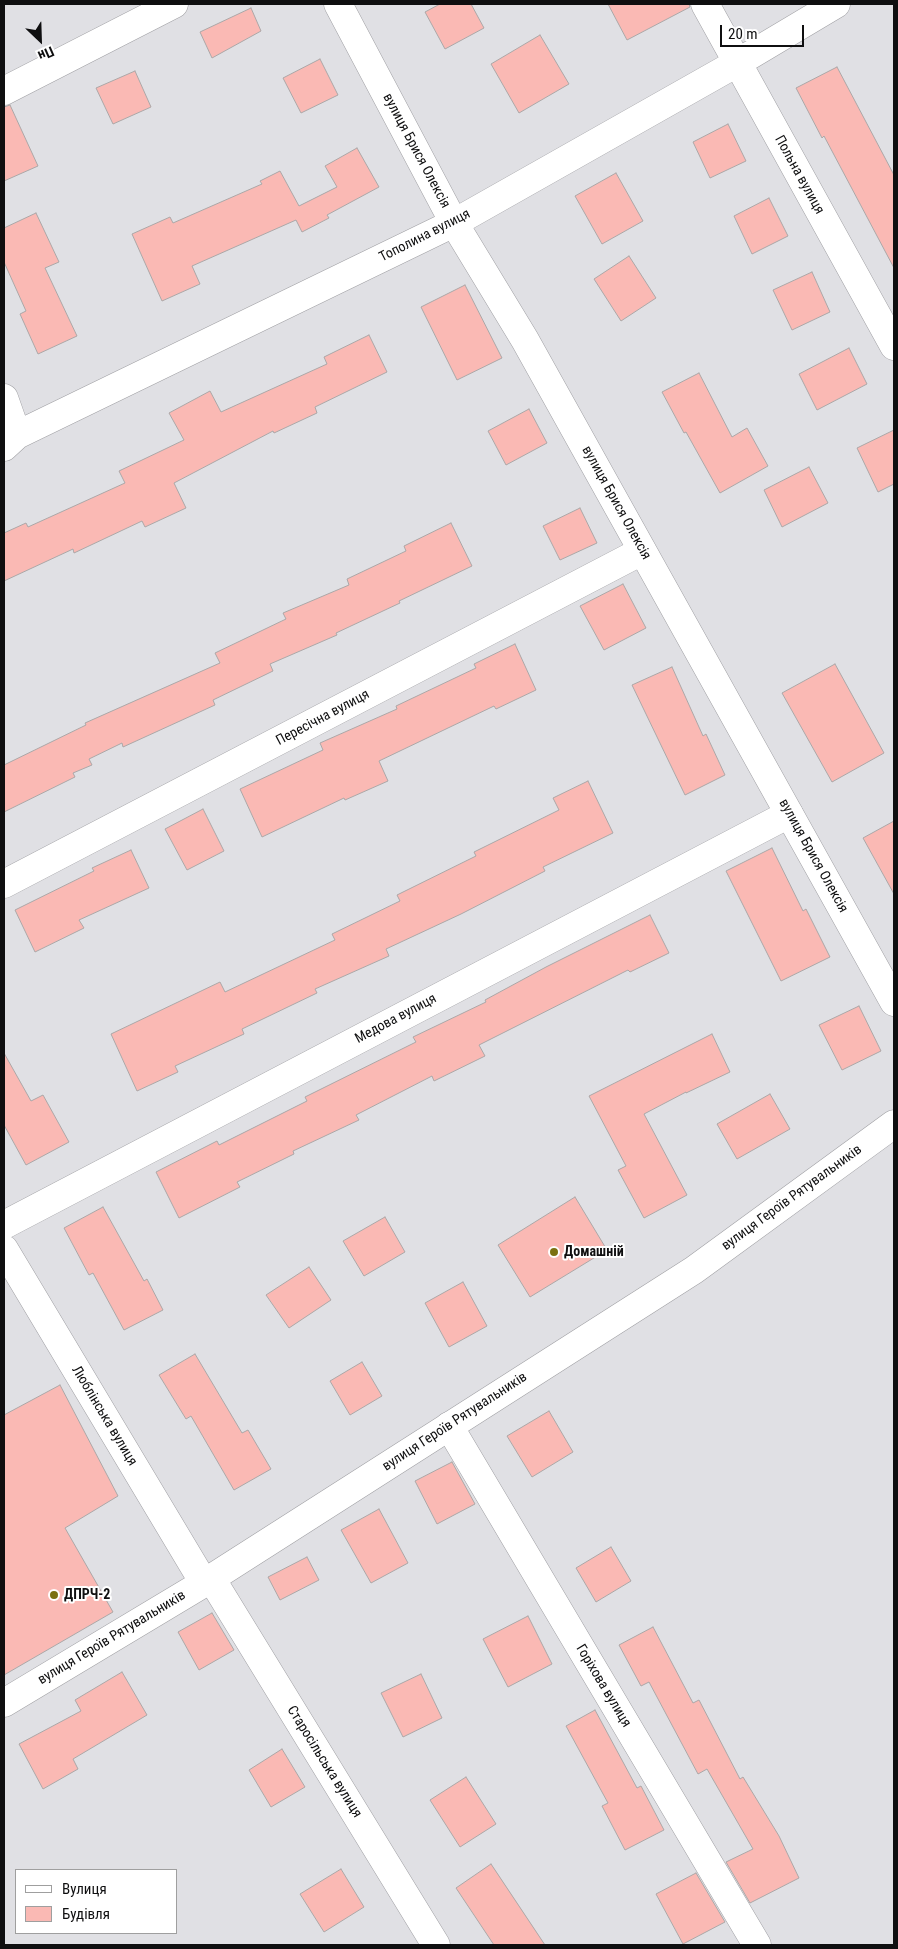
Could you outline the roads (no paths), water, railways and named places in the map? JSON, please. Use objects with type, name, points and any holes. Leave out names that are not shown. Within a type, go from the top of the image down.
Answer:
[{"type":"street","points":[[4,91],[174,4]]},
{"type":"street","name":"вулиця Брися Олексія","points":[[338,4],[454,223],[525,340],[894,1002]]},
{"type":"street","name":"Польна вулиця","points":[[705,4],[894,345]]},
{"type":"street","name":"Тополина вулиця","points":[[10,442],[454,223],[737,63],[836,4]]},
{"type":"street","points":[[4,398],[10,442]]},
{"type":"street","name":"Пересічна вулиця","points":[[4,884],[642,551]]},
{"type":"street","name":"Медова вулиця","points":[[4,1225],[789,814]]},
{"type":"street","name":"вулиця Героїв Рятувальників","points":[[4,1704],[207,1580],[694,1270],[894,1124]]},
{"type":"street","name":"Люблінська вулиця","points":[[4,1249],[207,1580]]},
{"type":"street","name":"Горіхова вулиця","points":[[449,1426],[757,1945]]},
{"type":"street","name":"Старосільська вулиця","points":[[207,1580],[436,1945]]},
{"type":"place","name":"Домашній","points":[[554,1252]]},
{"type":"place","name":"ДПРЧ-2","points":[[54,1595]]}]
